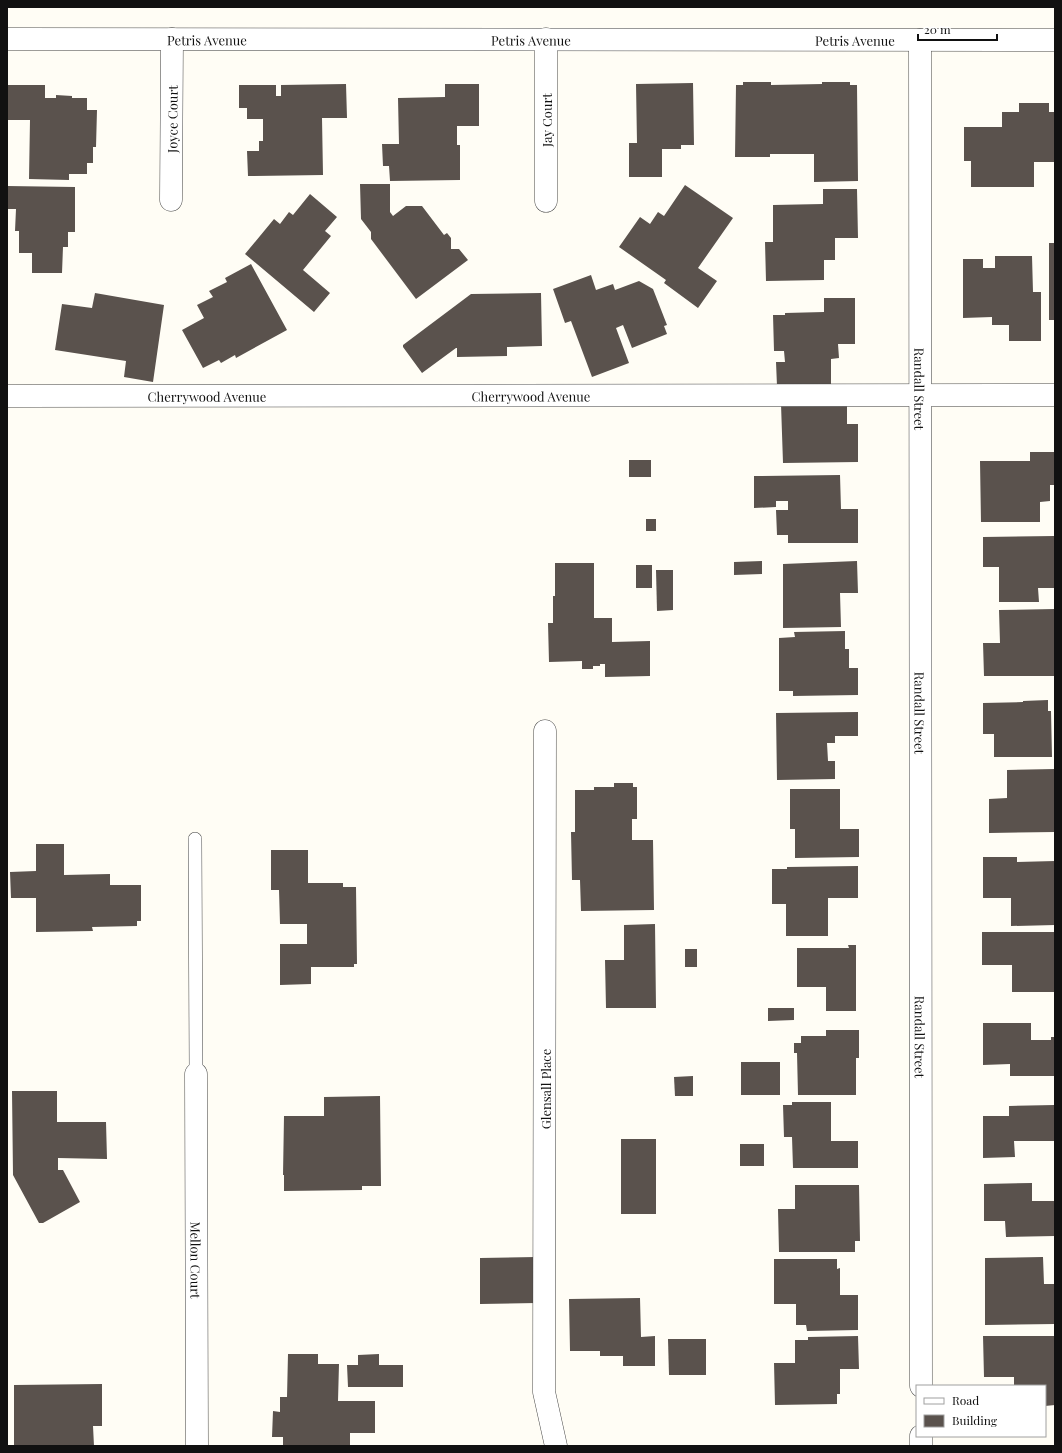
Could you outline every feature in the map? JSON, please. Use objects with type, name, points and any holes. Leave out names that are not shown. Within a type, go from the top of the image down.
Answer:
[{"type":"street","name":"Petris Avenue","points":[[7,39],[1055,40]]},
{"type":"street","name":"Joyce Court","points":[[171,200],[172,39]]},
{"type":"street","name":"Jay Court","points":[[546,39],[546,201]]},
{"type":"street","name":"Randall Street","points":[[920,40],[921,1385]]},
{"type":"street","name":"Cherrywood Avenue","points":[[7,396],[1055,395]]},
{"type":"street","name":"Glensall Place","points":[[545,731],[544,1392],[556,1446]]},
{"type":"street","name":"Mellon Court","points":[[196,1074],[197,1446]]},
{"type":"lane","points":[[195,839],[196,1074]]},
{"type":"building","points":[[743,82],[771,82],[771,85],[850,82],[850,85],[857,85],[858,181],[814,182],[814,154],[770,154],[770,157],[735,157],[736,85],[743,85]]},
{"type":"building","points":[[693,83],[694,145],[681,145],[681,149],[662,149],[662,177],[629,177],[629,143],[637,143],[636,84]]},
{"type":"building","points":[[346,84],[347,118],[322,118],[323,175],[248,176],[247,151],[259,151],[259,141],[263,141],[263,119],[247,119],[247,108],[239,108],[239,85],[276,85],[276,96],[281,96],[281,85]]},
{"type":"building","points":[[445,84],[479,84],[479,126],[457,126],[457,145],[460,145],[460,180],[390,181],[389,166],[383,166],[382,144],[399,144],[398,98],[445,97]]},
{"type":"building","points":[[7,85],[45,85],[45,98],[56,98],[56,95],[72,96],[72,98],[87,98],[87,110],[97,110],[96,147],[93,147],[93,163],[87,163],[87,174],[69,174],[69,180],[29,179],[30,120],[7,120]]},
{"type":"building","points":[[1019,103],[1049,103],[1049,112],[1055,112],[1055,162],[1034,162],[1034,187],[971,187],[971,161],[964,161],[964,127],[1002,127],[1002,112],[1019,112]]},
{"type":"building","points":[[360,184],[390,184],[390,212],[393,216],[406,206],[422,206],[444,235],[447,233],[451,238],[451,249],[459,249],[468,260],[416,299],[371,239],[371,232],[361,219]]},
{"type":"building","points":[[685,185],[733,218],[698,268],[717,281],[698,308],[664,283],[666,280],[619,247],[640,217],[650,224],[658,212],[664,216]]},
{"type":"building","points":[[7,186],[75,187],[75,232],[68,232],[68,247],[63,247],[62,273],[32,273],[32,253],[19,253],[19,231],[15,231],[16,209],[7,209]]},
{"type":"building","points":[[823,189],[857,189],[858,238],[835,238],[835,260],[824,260],[824,280],[766,281],[765,242],[773,242],[773,205],[823,204]]},
{"type":"building","points":[[310,194],[337,217],[325,231],[331,236],[303,270],[330,293],[314,312],[245,254],[274,219],[280,224],[289,212],[293,215]]},
{"type":"building","points":[[1049,243],[1055,243],[1055,320],[1049,320]]},
{"type":"building","points":[[995,256],[1032,256],[1033,292],[1041,292],[1041,341],[1009,341],[1009,325],[992,325],[992,317],[963,318],[963,259],[983,259],[983,268],[995,268]]},
{"type":"building","points":[[251,264],[287,330],[236,358],[235,355],[221,363],[219,360],[203,368],[182,330],[204,318],[197,305],[213,297],[209,291],[227,282],[225,278]]},
{"type":"building","points":[[591,275],[596,290],[613,284],[615,290],[639,281],[653,289],[667,325],[664,326],[667,334],[632,348],[623,325],[616,328],[629,363],[592,377],[571,321],[565,323],[553,289]]},
{"type":"building","points":[[95,293],[164,305],[153,382],[124,377],[126,361],[55,350],[62,304],[92,308]]},
{"type":"building","points":[[541,293],[542,346],[507,347],[507,356],[457,357],[456,348],[422,373],[403,347],[403,345],[471,294]]},
{"type":"building","points":[[824,298],[855,298],[855,344],[838,344],[839,358],[831,359],[831,385],[777,386],[776,362],[785,362],[784,351],[774,351],[773,315],[785,315],[785,313],[824,312]]},
{"type":"building","points":[[781,404],[847,404],[847,424],[858,424],[858,462],[783,463]]},
{"type":"building","points":[[1030,452],[1055,452],[1055,485],[1050,485],[1050,501],[1040,502],[1040,522],[981,522],[980,461],[1030,461]]},
{"type":"building","points":[[629,460],[651,460],[651,477],[629,477]]},
{"type":"building","points":[[840,475],[841,509],[858,509],[858,543],[788,543],[788,535],[777,535],[776,510],[788,510],[788,501],[776,501],[776,507],[754,508],[754,476]]},
{"type":"building","points":[[646,519],[656,519],[656,531],[646,531]]},
{"type":"building","points":[[1055,536],[1054,588],[1038,588],[1039,602],[999,602],[999,567],[983,567],[983,537]]},
{"type":"building","points":[[762,561],[762,574],[734,575],[734,562]]},
{"type":"building","points":[[857,561],[858,593],[840,593],[841,627],[783,628],[783,564]]},
{"type":"building","points":[[555,563],[594,563],[594,618],[612,618],[612,642],[650,641],[650,676],[605,677],[605,664],[593,666],[593,669],[582,669],[582,661],[549,662],[548,623],[553,623]]},
{"type":"building","points":[[636,565],[652,565],[652,588],[636,588]]},
{"type":"building","points":[[656,570],[673,570],[673,610],[657,611]]},
{"type":"building","points":[[1055,609],[1055,676],[984,676],[983,643],[1000,643],[999,610]]},
{"type":"building","points":[[845,631],[845,649],[849,649],[849,668],[858,668],[858,695],[793,696],[793,691],[779,691],[779,638],[795,637],[794,632]]},
{"type":"building","points":[[1048,700],[1048,711],[1051,711],[1052,757],[994,757],[994,734],[983,734],[983,703]]},
{"type":"building","points":[[858,712],[858,736],[835,736],[835,743],[827,743],[828,761],[835,761],[835,779],[777,780],[776,713]]},
{"type":"building","points":[[1055,769],[1055,832],[989,833],[989,799],[1007,798],[1007,770]]},
{"type":"building","points":[[614,783],[633,783],[633,787],[637,787],[637,819],[632,819],[632,840],[653,840],[654,910],[581,911],[580,880],[572,880],[571,832],[575,832],[575,790],[594,790],[594,787],[614,787]]},
{"type":"building","points":[[790,789],[840,789],[840,829],[859,829],[859,857],[795,858],[795,829],[790,829]]},
{"type":"building","points":[[36,844],[64,844],[64,875],[110,874],[110,885],[141,885],[141,921],[137,921],[137,926],[92,927],[93,931],[36,932],[36,898],[11,898],[10,872],[36,871]]},
{"type":"building","points":[[271,850],[308,850],[308,883],[343,883],[343,887],[356,887],[357,964],[354,964],[354,967],[311,967],[311,984],[280,985],[280,944],[307,944],[307,924],[280,924],[279,890],[271,890]]},
{"type":"building","points":[[983,857],[1017,857],[1017,862],[1055,861],[1055,925],[1011,926],[1011,898],[983,898]]},
{"type":"building","points":[[858,866],[858,898],[828,898],[828,936],[786,936],[786,904],[772,904],[772,869],[787,869],[787,867]]},
{"type":"building","points":[[655,924],[656,1008],[606,1008],[605,960],[624,960],[624,925]]},
{"type":"building","points":[[982,932],[1055,932],[1055,992],[1012,992],[1012,965],[982,965]]},
{"type":"building","points":[[848,945],[856,945],[856,1011],[826,1011],[826,987],[797,987],[797,948],[849,948]]},
{"type":"building","points":[[685,949],[697,949],[697,967],[685,967]]},
{"type":"building","points":[[768,1008],[794,1008],[794,1020],[768,1021]]},
{"type":"building","points":[[983,1023],[1031,1023],[1031,1040],[1051,1040],[1051,1037],[1055,1037],[1055,1076],[1010,1076],[1010,1064],[983,1065]]},
{"type":"building","points":[[826,1030],[859,1030],[859,1058],[856,1058],[856,1095],[798,1095],[797,1053],[794,1053],[794,1043],[801,1043],[801,1036],[826,1036]]},
{"type":"building","points":[[741,1062],[780,1062],[780,1095],[741,1095]]},
{"type":"building","points":[[693,1076],[693,1096],[675,1096],[674,1077]]},
{"type":"building","points":[[12,1091],[57,1091],[57,1122],[106,1122],[107,1159],[58,1158],[58,1170],[63,1170],[80,1202],[43,1223],[39,1223],[13,1175]]},
{"type":"building","points":[[380,1096],[381,1186],[362,1186],[362,1190],[284,1191],[284,1116],[324,1116],[324,1097]]},
{"type":"building","points":[[792,1102],[831,1102],[831,1141],[858,1141],[858,1168],[793,1168],[792,1137],[784,1137],[783,1105],[792,1105]]},
{"type":"building","points":[[1055,1105],[1055,1141],[1014,1141],[1015,1157],[983,1158],[983,1116],[1009,1116],[1009,1106]]},
{"type":"building","points":[[621,1139],[656,1139],[656,1214],[621,1214]]},
{"type":"building","points":[[740,1144],[764,1144],[764,1166],[740,1166]]},
{"type":"building","points":[[1032,1183],[1032,1201],[1055,1201],[1055,1236],[1006,1237],[1005,1221],[984,1221],[984,1184]]},
{"type":"building","points":[[795,1185],[859,1185],[860,1241],[855,1241],[855,1252],[779,1252],[778,1209],[795,1209]]},
{"type":"building","points":[[536,1257],[536,1303],[480,1304],[480,1258]]},
{"type":"building","points":[[1043,1257],[1044,1284],[1055,1284],[1055,1324],[985,1325],[985,1258]]},
{"type":"building","points":[[774,1259],[837,1259],[837,1269],[840,1268],[840,1295],[858,1295],[858,1330],[807,1331],[806,1325],[796,1325],[796,1304],[774,1304]]},
{"type":"building","points":[[640,1298],[641,1337],[655,1336],[655,1366],[623,1366],[623,1356],[600,1356],[600,1351],[570,1351],[569,1299]]},
{"type":"building","points":[[858,1336],[859,1369],[840,1369],[840,1394],[837,1394],[837,1404],[775,1405],[774,1363],[795,1363],[795,1340],[808,1340],[808,1337]]},
{"type":"building","points":[[983,1336],[1054,1336],[1055,1405],[1046,1406],[1046,1385],[1014,1385],[1014,1377],[984,1377]]},
{"type":"building","points":[[668,1339],[706,1339],[706,1375],[669,1375]]},
{"type":"building","points":[[288,1354],[318,1354],[318,1364],[339,1364],[338,1401],[375,1401],[375,1433],[350,1433],[350,1446],[283,1446],[283,1437],[272,1437],[273,1411],[280,1412],[280,1397],[287,1397]]},
{"type":"building","points":[[379,1354],[379,1365],[403,1365],[403,1387],[348,1387],[347,1365],[358,1365],[358,1355]]},
{"type":"building","points":[[102,1384],[102,1426],[93,1426],[94,1446],[14,1446],[14,1385]]}]
